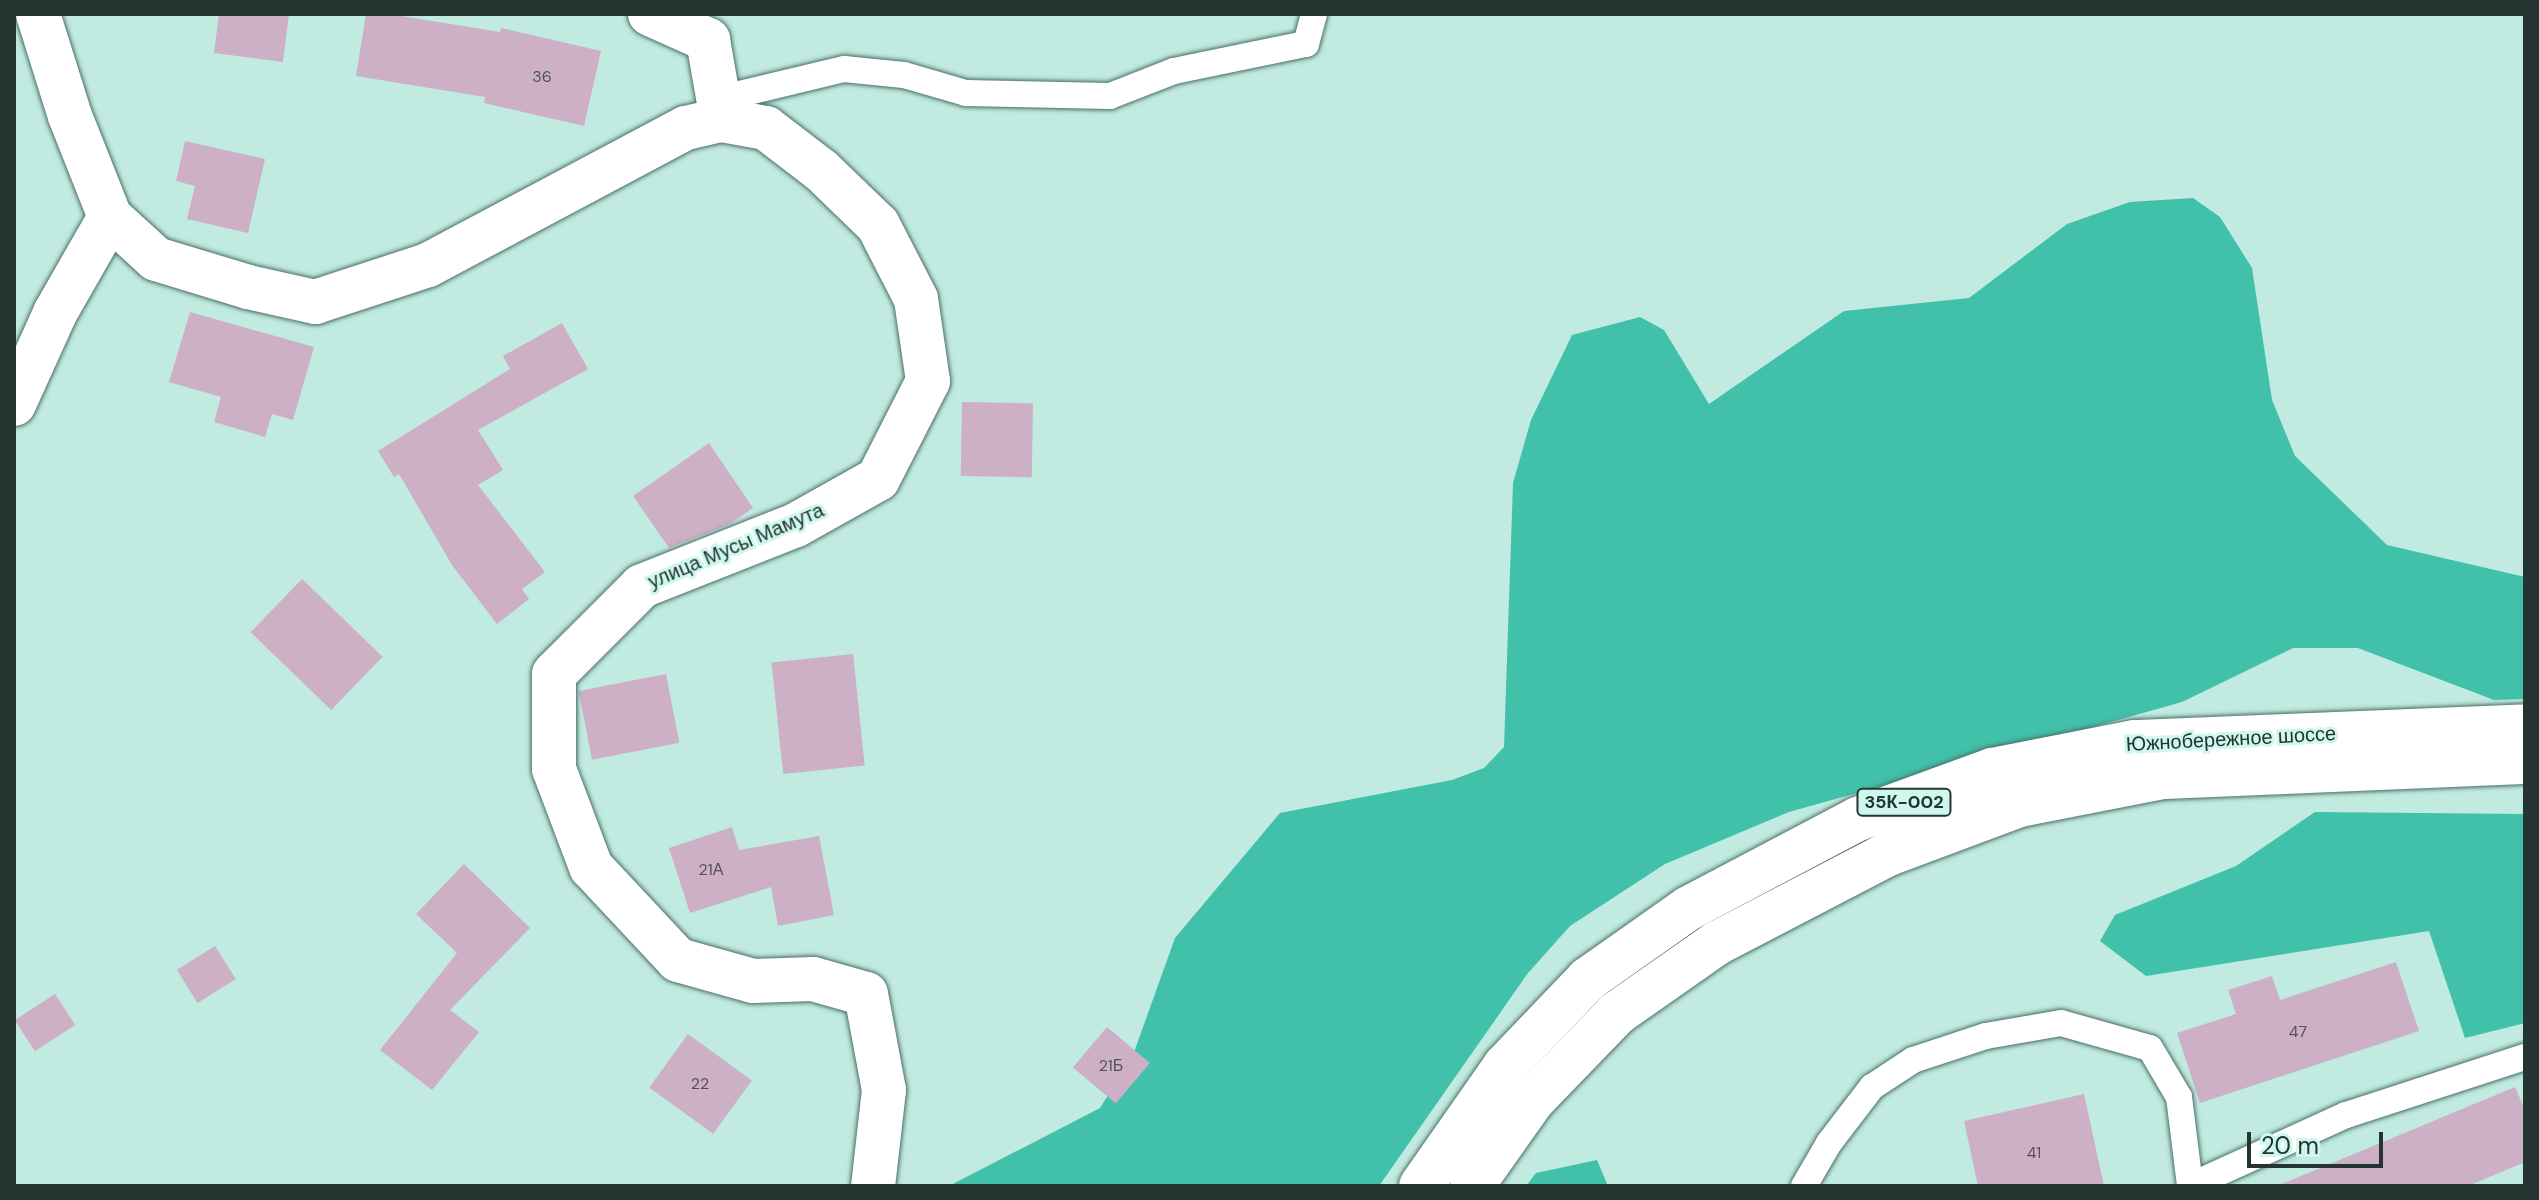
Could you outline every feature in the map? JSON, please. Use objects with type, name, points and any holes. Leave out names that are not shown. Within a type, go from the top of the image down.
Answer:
[{"type":"main road","name":"улица Мусы Мамута","points":[[38,14],[70,116],[110,217],[156,259],[248,287],[315,302],[428,265],[720,110],[766,128],[821,170],[878,225],[916,299],[928,381],[878,479],[796,525],[642,586],[554,674],[554,769],[591,867],[678,960],[753,981],[813,979],[866,994],[884,1090],[873,1186]]},
{"type":"main road","points":[[650,14],[706,27],[720,110]]},
{"type":"main road","points":[[14,404],[55,313],[110,217]]},
{"type":"main road","name":"Южнобережное шоссе","points":[[1421,1186],[1505,1066],[1588,979],[1689,908],[1858,819],[1992,770],[2135,742],[2525,726]]},
{"type":"main road","name":"Южнобережное шоссе","points":[[1472,1186],[1533,1100],[1617,1013],[1717,943],[1886,855],[2020,805],[2163,777],[2525,762]]},
{"type":"lane","points":[[720,110],[844,69],[904,75],[966,93],[1110,96],[1174,71],[1306,44],[1314,14]]},
{"type":"lane","points":[[1804,1186],[1829,1143],[1872,1087],[1913,1060],[1986,1036],[2061,1023],[2150,1048],[2179,1097],[2190,1186],[2346,1115],[2525,1057]]},
{"type":"green space","points":[[2193,198],[2220,217],[2252,268],[2272,400],[2295,456],[2387,545],[2525,577],[2525,699],[2494,700],[2358,648],[2293,648],[2182,702],[1789,812],[1665,864],[1570,926],[1528,973],[1379,1186],[949,1186],[1100,1108],[1133,1055],[1175,938],[1280,813],[1452,780],[1484,768],[1504,747],[1513,483],[1531,420],[1572,335],[1640,317],[1664,330],[1709,404],[1844,311],[1969,298],[2067,224],[2130,202]]},
{"type":"green space","points":[[2315,812],[2525,814],[2525,1023],[2465,1038],[2429,931],[2146,976],[2100,941],[2115,915],[2236,866]]},
{"type":"green space","points":[[1597,1160],[1608,1186],[1526,1186],[1536,1173]]},
{"type":"building","points":[[219,14],[289,14],[283,62],[214,53]]},
{"type":"building","points":[[366,14],[389,14],[500,32],[501,28],[601,51],[584,126],[484,103],[485,97],[356,76]]},
{"type":"building","points":[[185,141],[265,159],[248,233],[187,219],[195,186],[176,181]]},
{"type":"building","points":[[190,312],[314,347],[293,420],[272,414],[265,437],[214,422],[221,397],[169,382]]},
{"type":"building","points":[[562,323],[588,369],[478,430],[503,470],[478,485],[545,572],[522,589],[529,599],[497,624],[452,565],[399,474],[394,477],[378,451],[510,369],[503,356]]},
{"type":"building","points":[[962,402],[1033,403],[1032,477],[961,476]]},
{"type":"building","points":[[709,443],[753,508],[730,524],[669,548],[633,496]]},
{"type":"building","points":[[302,579],[383,657],[331,710],[251,632]]},
{"type":"building","points":[[853,654],[865,765],[783,774],[771,663]]},
{"type":"building","points":[[666,674],[679,743],[592,760],[579,691]]},
{"type":"building","points":[[732,827],[739,850],[819,836],[834,915],[778,926],[771,887],[690,913],[669,848]]},
{"type":"building","points":[[464,864],[530,928],[450,1010],[479,1032],[432,1090],[380,1050],[457,953],[416,914]]},
{"type":"building","points":[[215,946],[236,979],[198,1003],[177,970]]},
{"type":"building","points":[[2396,962],[2419,1031],[2200,1103],[2177,1033],[2236,1014],[2228,990],[2272,976],[2280,1000]]},
{"type":"building","points":[[55,994],[75,1025],[35,1051],[15,1020]]},
{"type":"building","points":[[1107,1027],[1150,1063],[1116,1104],[1073,1068]]},
{"type":"building","points":[[688,1034],[752,1080],[713,1134],[649,1087]]},
{"type":"building","points":[[2515,1087],[2525,1110],[2525,1162],[2468,1186],[2277,1186]]},
{"type":"building","points":[[2084,1094],[2104,1186],[1978,1186],[1964,1121]]}]
